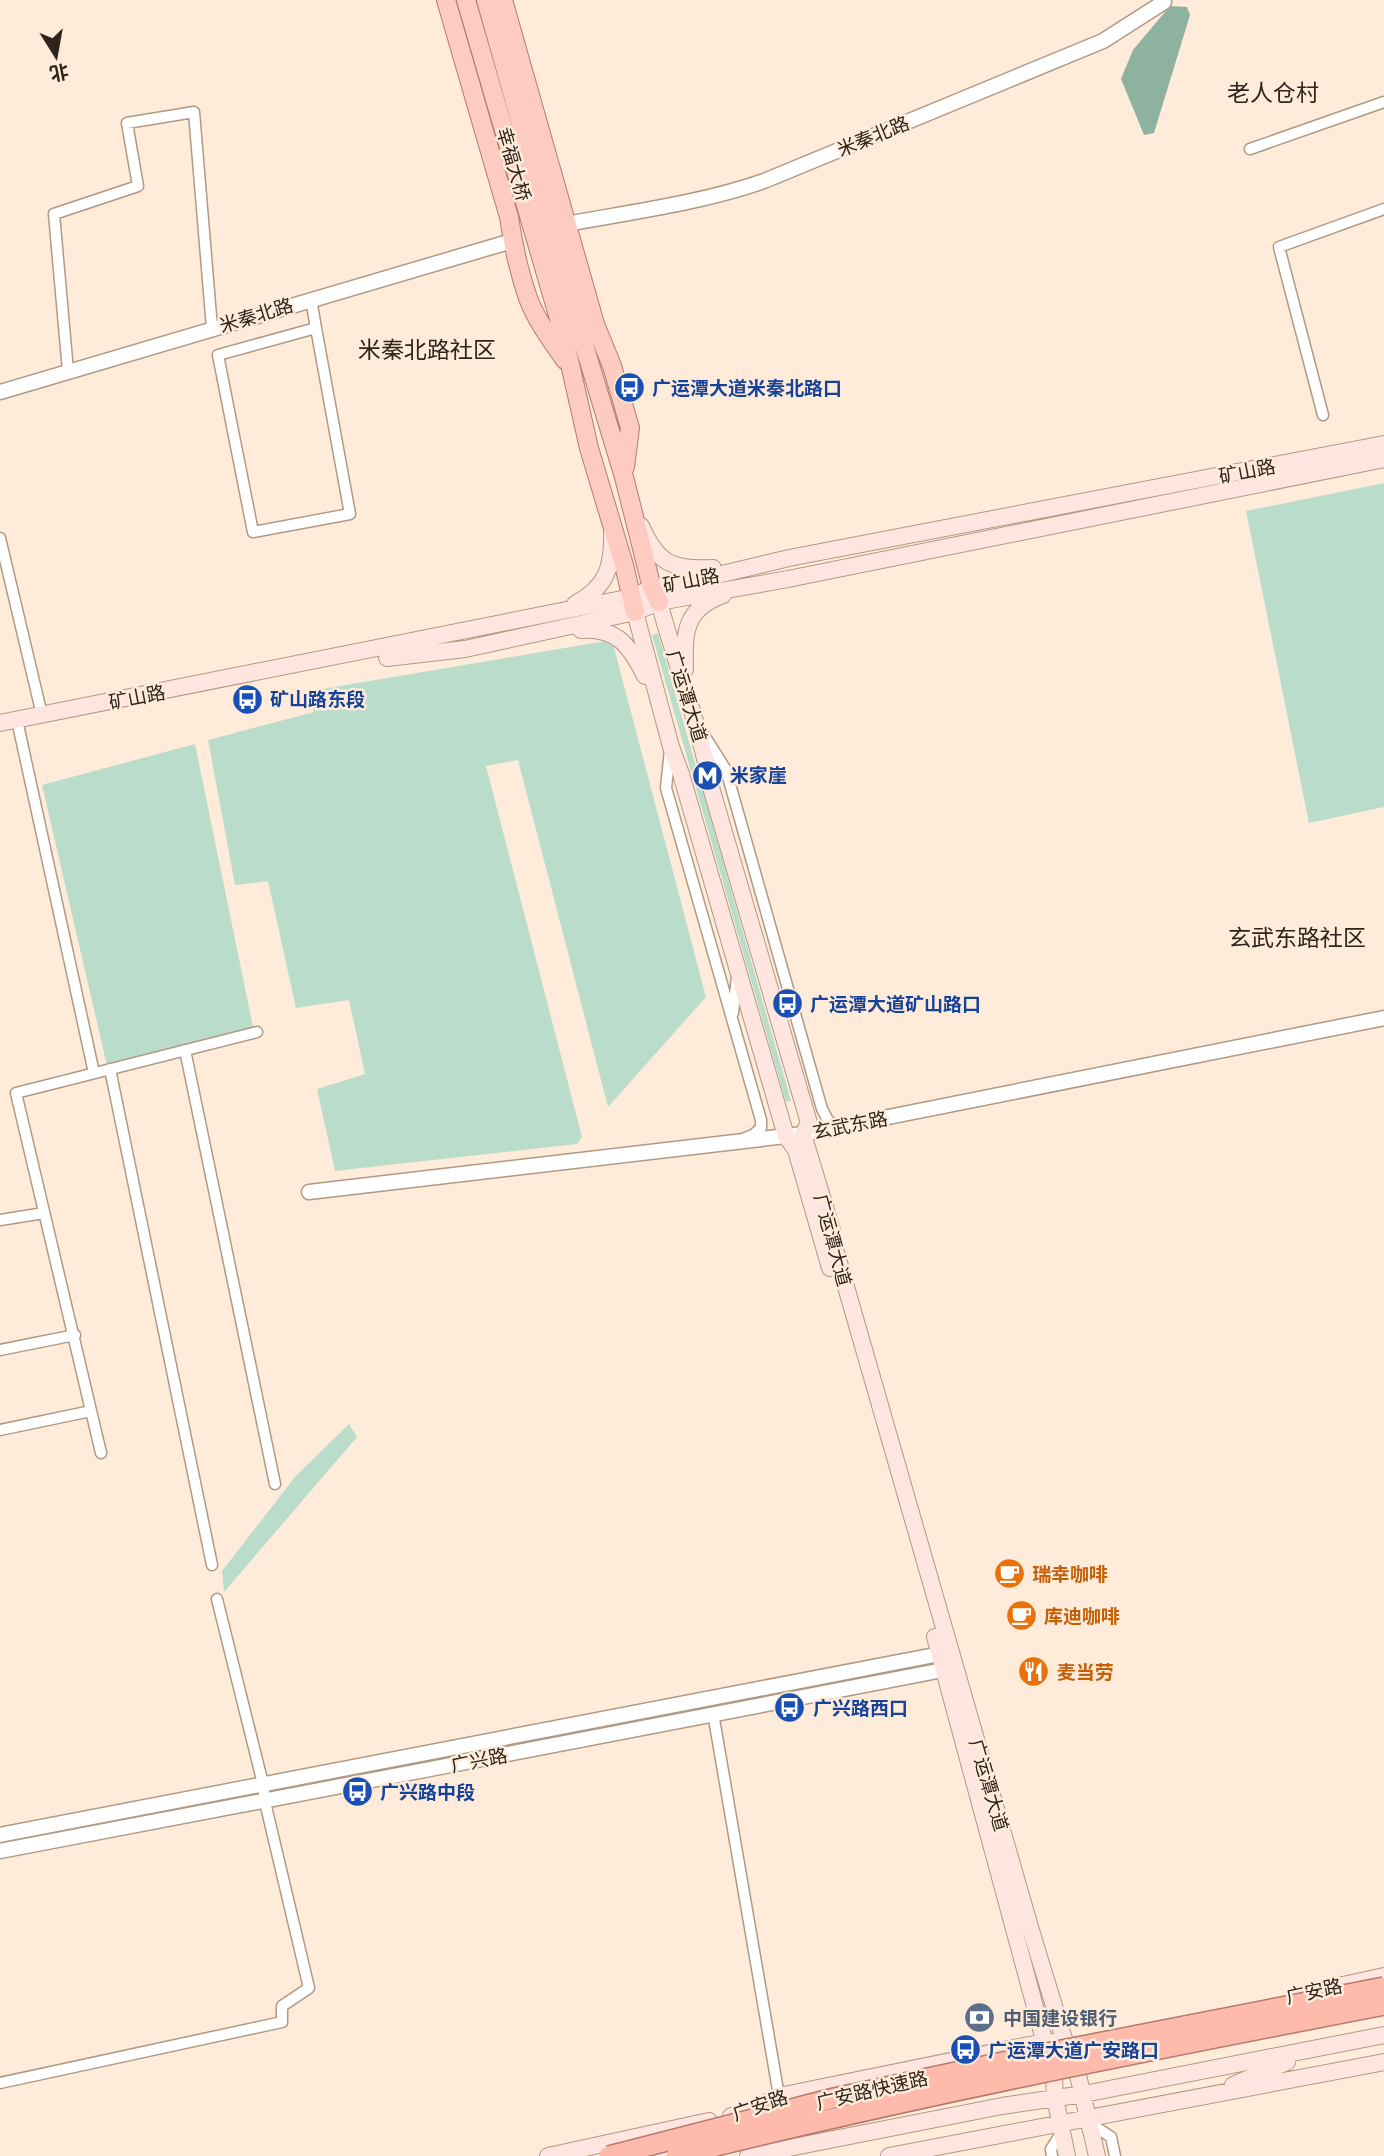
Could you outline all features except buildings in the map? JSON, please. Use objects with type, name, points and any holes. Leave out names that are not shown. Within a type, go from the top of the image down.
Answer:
[{"type":"highway","name":"广安路快速路","points":[[609,2156],[834,2098],[1031,2056],[1384,1987]]},
{"type":"highway","name":"广安路快速路","points":[[676,2156],[806,2123],[1036,2073],[1384,2006]]},
{"type":"main road","points":[[446,0],[509,217],[512,241],[528,300],[547,334],[573,371]]},
{"type":"main road","name":"幸福大桥","points":[[466,0],[570,327]]},
{"type":"main road","name":"幸福大桥","points":[[486,0],[570,327]]},
{"type":"main road","points":[[503,0],[595,324],[612,366],[630,428],[624,477]]},
{"type":"main road","name":"广运潭大道","points":[[570,327],[573,371],[589,448],[658,702],[786,1136],[796,1150],[948,1664],[1065,2042],[1084,2094],[1097,2156]]},
{"type":"main road","name":"广运潭大道","points":[[570,327],[624,477],[655,595],[697,725],[712,791],[809,1122],[803,1134],[832,1230],[948,1664],[1054,2077],[1055,2098],[1067,2156]]},
{"type":"main road","name":"矿山路","points":[[0,723],[18,724],[405,654],[465,649],[544,633],[655,595],[754,566],[1384,444]]},
{"type":"main road","name":"矿山路","points":[[655,595],[749,587],[1384,459]]},
{"type":"main road","points":[[631,505],[654,551],[671,565],[695,569],[754,566]]},
{"type":"main road","points":[[555,613],[583,600],[602,583],[611,560],[611,524]]},
{"type":"main road","points":[[686,690],[684,639],[690,620],[709,600],[749,587]]},
{"type":"main road","name":"矿山路","points":[[0,732],[42,715],[555,613],[633,604]]},
{"type":"main road","points":[[544,633],[595,629],[614,635],[629,649],[658,702]]},
{"type":"main road","name":"广安路","points":[[548,2156],[742,2114],[779,2096],[1044,2042],[1065,2042],[1384,1976]]},
{"type":"main road","points":[[676,2156],[1384,2006]]},
{"type":"main road","points":[[748,2156],[1384,2035]]},
{"type":"main road","points":[[1205,2096],[1317,2049]]},
{"type":"main road","points":[[889,2156],[1091,2122],[1205,2096],[1384,2062]]},
{"type":"main road","points":[[778,2150],[795,2156]]},
{"type":"street","name":"米秦北路","points":[[566,225],[728,193],[764,181],[1103,41],[1164,2]]},
{"type":"street","points":[[1250,149],[1384,102]]},
{"type":"street","points":[[68,371],[54,214],[138,186],[127,123],[194,112],[212,328]]},
{"type":"street","points":[[1323,415],[1279,247],[1384,209]]},
{"type":"street","name":"米秦北路","points":[[0,392],[512,241]]},
{"type":"street","points":[[311,299],[350,514],[253,532],[218,355],[316,328]]},
{"type":"street","points":[[0,538],[42,715]]},
{"type":"street","points":[[18,724],[94,1073]]},
{"type":"street","points":[[697,725],[726,770],[822,1110],[829,1122],[839,1126],[847,1125]]},
{"type":"street","points":[[671,747],[666,788],[761,1124],[761,1128],[753,1135],[732,1142]]},
{"type":"street","points":[[733,1021],[738,971]]},
{"type":"street","name":"玄武东路","points":[[309,1192],[803,1134],[1384,1018]]},
{"type":"street","points":[[102,1454],[16,1093],[257,1032]]},
{"type":"street","points":[[185,1050],[275,1484]]},
{"type":"street","points":[[110,1069],[212,1565]]},
{"type":"street","points":[[0,1220],[44,1213]]},
{"type":"street","points":[[0,1350],[75,1335]]},
{"type":"street","points":[[0,1430],[92,1411]]},
{"type":"street","points":[[0,2083],[282,2022],[282,2006],[309,1988],[263,1784],[217,1599]]},
{"type":"street","name":"广兴路","points":[[0,1851],[265,1802],[948,1664]]},
{"type":"street","name":"广兴路","points":[[0,1835],[263,1784],[948,1664]]},
{"type":"street","points":[[713,1713],[779,2096]]},
{"type":"street","points":[[1091,2122],[1111,2137],[1115,2156]]},
{"type":"street","points":[[1052,2156],[1051,2149],[1061,2127]]},
{"type":"green space","points":[[1170,6],[1187,7],[1190,15],[1154,133],[1144,135],[1121,79],[1133,50]]},
{"type":"green space","points":[[1384,483],[1384,807],[1309,823],[1246,511]]},
{"type":"green space","points":[[658,633],[791,1101],[786,1102],[652,635]]},
{"type":"green space","points":[[612,640],[706,997],[608,1107],[518,760],[486,766],[582,1137],[577,1144],[335,1171],[317,1089],[365,1074],[349,1000],[296,1008],[268,881],[235,885],[208,740],[314,712],[310,691]]},
{"type":"green space","points":[[195,744],[254,1032],[108,1070],[42,785]]},
{"type":"green space","points":[[349,1424],[357,1437],[224,1592],[222,1571],[295,1477]]},
{"type":"place","name":"广运潭大道米秦北路口","points":[[629,388]]},
{"type":"place","name":"矿山路东段","points":[[247,699]]},
{"type":"place","name":"米家崖","points":[[707,775]]},
{"type":"place","name":"广运潭大道矿山路口","points":[[787,1004]]},
{"type":"place","name":"瑞幸咖啡","points":[[1009,1574]]},
{"type":"place","name":"库迪咖啡","points":[[1021,1616]]},
{"type":"place","name":"麦当劳","points":[[1034,1672]]},
{"type":"place","name":"广兴路西口","points":[[790,1708]]},
{"type":"place","name":"广兴路中段","points":[[357,1792]]},
{"type":"place","name":"中国建设银行","points":[[980,2018]]},
{"type":"place","name":"广运潭大道广安路口","points":[[965,2050]]},
{"type":"district","name":"老人仓村","points":[[1273,93]]},
{"type":"district","name":"米秦北路社区","points":[[427,350]]},
{"type":"district","name":"玄武东路社区","points":[[1297,938]]}]
